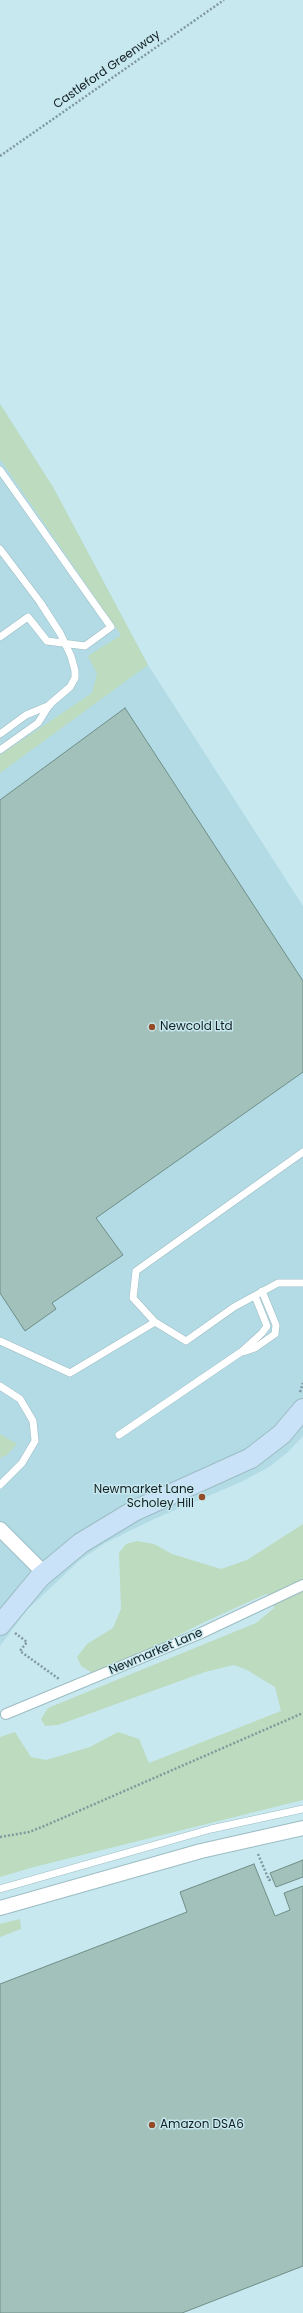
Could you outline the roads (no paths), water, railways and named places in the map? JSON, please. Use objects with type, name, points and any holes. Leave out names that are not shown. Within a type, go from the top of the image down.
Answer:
[{"type":"main road","points":[[6,1628],[21,1598],[44,1573],[81,1543],[128,1514],[251,1458],[282,1434],[303,1409]]},
{"type":"street","points":[[0,1529],[44,1573]]},
{"type":"street","name":"Newmarket Lane","points":[[6,1714],[205,1632],[303,1585]]},
{"type":"street","points":[[0,1908],[201,1851],[303,1828]]},
{"type":"lane","points":[[0,470],[111,627],[85,646],[47,641],[28,617],[0,637]]},
{"type":"lane","points":[[0,549],[40,602],[66,643],[71,656],[75,678],[70,687],[50,704],[26,715],[0,734]]},
{"type":"lane","points":[[0,750],[38,723],[50,704]]},
{"type":"lane","points":[[303,1152],[136,1271],[133,1298],[155,1322],[186,1341],[234,1307],[278,1283],[303,1283]]},
{"type":"lane","points":[[241,1352],[255,1348],[275,1334],[276,1325],[262,1291]]},
{"type":"lane","points":[[120,1435],[241,1352],[267,1326],[255,1296]]},
{"type":"lane","points":[[0,1341],[70,1373],[155,1322]]},
{"type":"lane","points":[[0,1386],[20,1399],[33,1421],[34,1441],[22,1463],[0,1485]]},
{"type":"lane","points":[[0,1889],[211,1829],[303,1809]]},
{"type":"place","name":"Newcold Ltd","points":[[152,1027]]},
{"type":"place","name":"Newmarket Lane Scholey Hill","points":[[202,1497]]},
{"type":"place","name":"Amazon DSA6","points":[[152,2125]]}]
